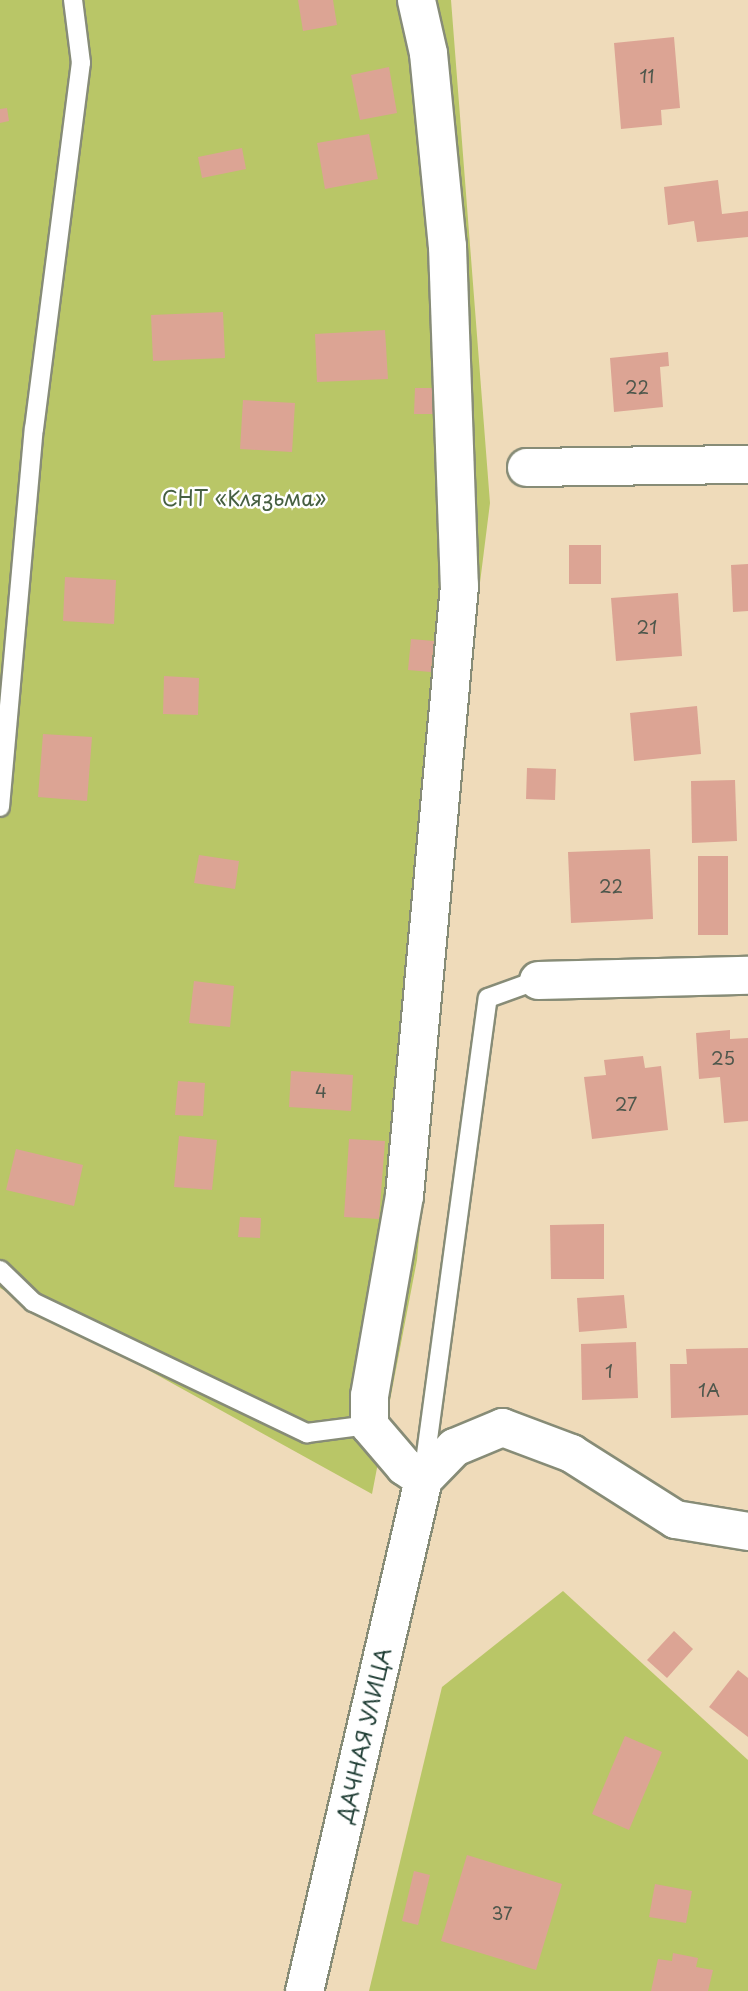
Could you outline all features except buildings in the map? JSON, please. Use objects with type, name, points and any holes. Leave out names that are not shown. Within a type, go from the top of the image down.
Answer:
[{"type":"street","points":[[416,0],[428,53],[447,246],[459,585],[421,1042],[404,1195],[369,1395],[369,1425],[404,1466],[423,1479],[454,1447],[502,1427],[571,1453],[675,1519],[748,1531]]},
{"type":"street","points":[[526,467],[748,464]]},
{"type":"street","points":[[538,980],[748,975]]},
{"type":"street","name":"ДАЧНАЯ УЛИЦА","points":[[304,1991],[423,1479]]},
{"type":"lane","points":[[0,807],[34,429],[81,63],[73,0]]},
{"type":"lane","points":[[423,1479],[488,998],[538,980]]},
{"type":"lane","points":[[0,1270],[33,1302],[307,1433],[369,1425]]},
{"type":"green space","name":"СНТ «Клязьма»","points":[[0,0],[451,0],[490,503],[468,678],[417,1260],[372,1494],[0,1288]]},
{"type":"green space","points":[[563,1591],[748,1760],[748,1991],[369,1991],[442,1687]]}]
